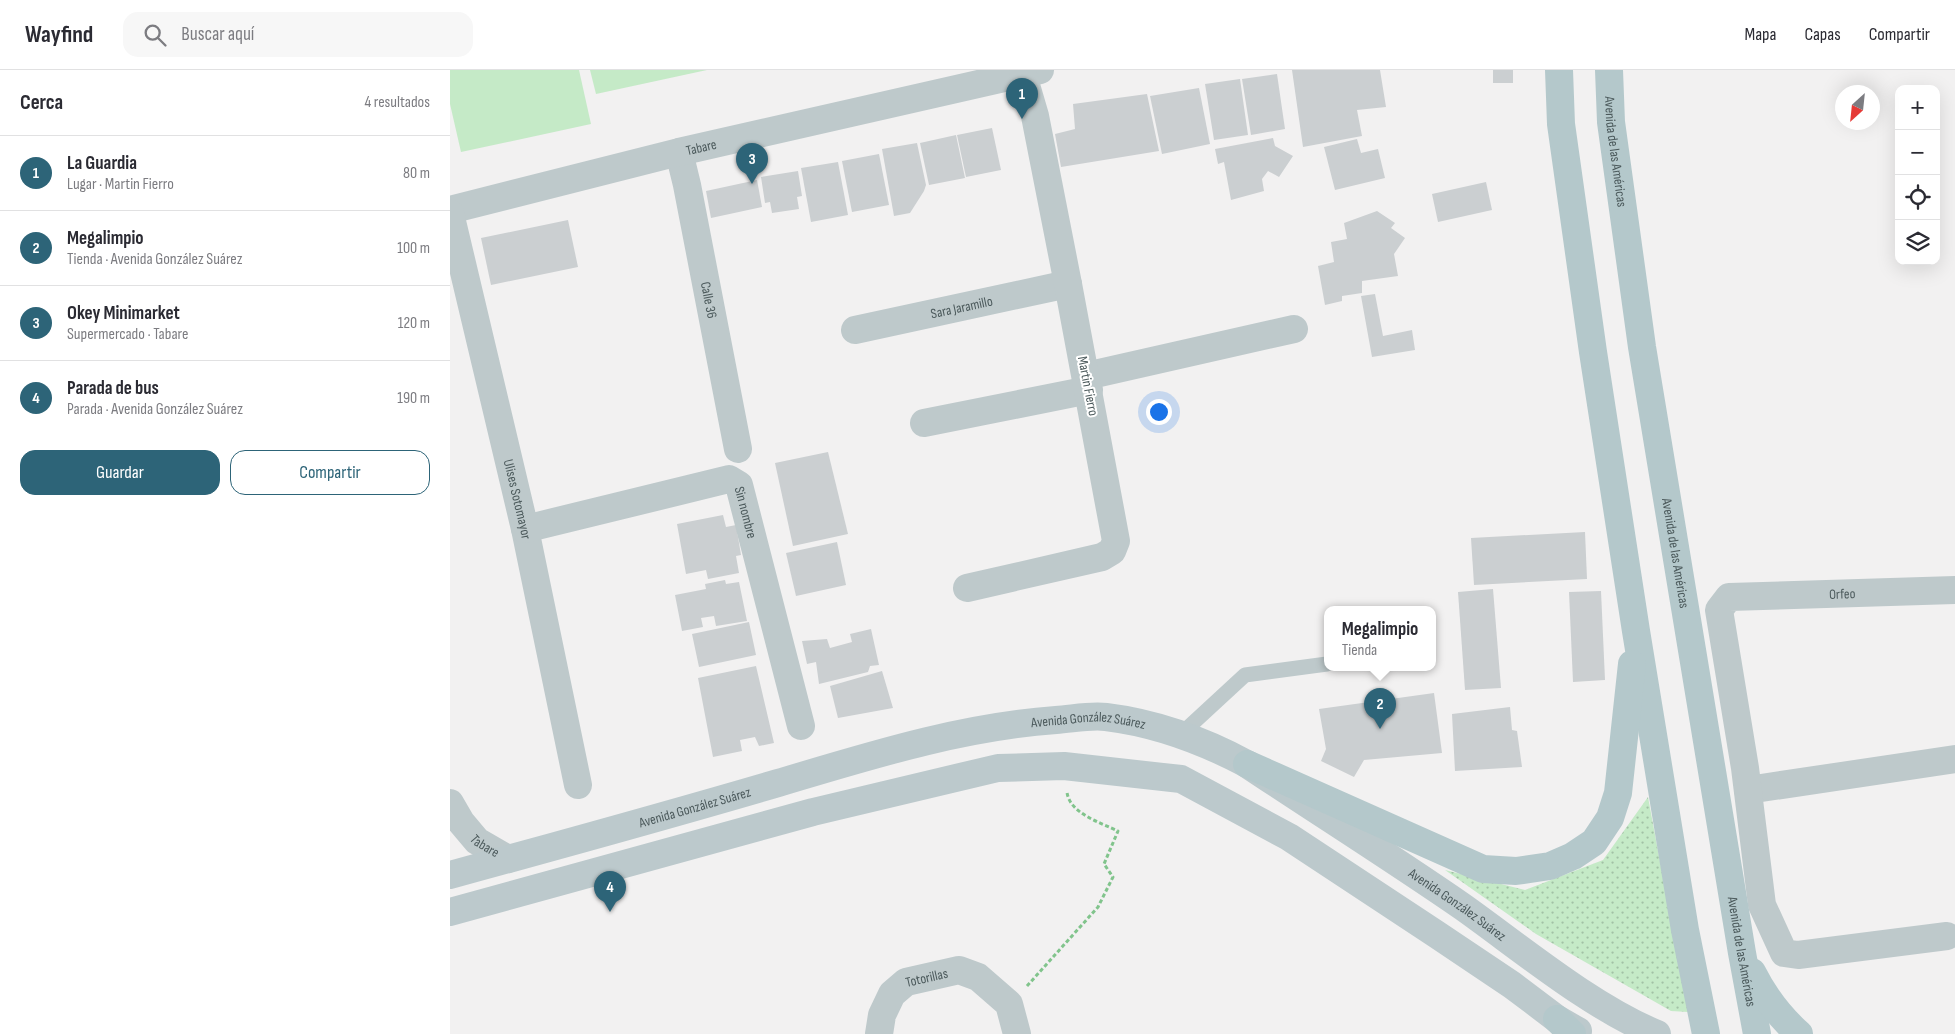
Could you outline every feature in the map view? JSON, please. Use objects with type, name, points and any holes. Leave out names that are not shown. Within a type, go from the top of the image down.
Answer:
[{"type":"main road","points":[[1559,70],[1562,124],[1593,352],[1685,930],[1706,1034]]},
{"type":"main road","name":"Avenida de las Américas","points":[[1609,70],[1611,122],[1642,348],[1757,1034]]},
{"type":"main road","points":[[1247,764],[1483,869],[1516,871],[1550,866],[1574,856],[1594,842],[1610,818],[1618,793],[1636,631]]},
{"type":"main road","name":"Avenida González Suárez","points":[[450,875],[596,836],[917,743],[984,728],[1042,721],[1104,717],[1163,729],[1221,751],[1247,764],[1456,902],[1573,986],[1646,1030]]},
{"type":"main road","points":[[450,912],[813,812],[998,768],[1064,766],[1181,779],[1289,837],[1444,939],[1564,1026],[1584,1034]]},
{"type":"main road","points":[[1742,953],[1764,996],[1799,1034]]},
{"type":"street","name":"Tabare","points":[[450,211],[679,152],[1032,72]]},
{"type":"street","name":"Martin Fierro","points":[[967,588],[1102,557],[1112,551],[1116,541],[1088,383],[1035,116],[1032,72]]},
{"type":"street","name":"Calle 36","points":[[679,152],[688,186],[738,449]]},
{"type":"street","name":"Ulises Sotomayor","points":[[450,211],[525,529],[578,786]]},
{"type":"street","name":"Sara Jaramillo","points":[[855,330],[1068,284]]},
{"type":"street","points":[[924,423],[1088,383],[1294,329]]},
{"type":"street","name":"Sin nombre","points":[[525,529],[729,479],[739,485],[801,726]]},
{"type":"street","name":"Orfeo","points":[[1748,790],[1719,610],[1729,597],[1955,590]]},
{"type":"street","points":[[1946,936],[1798,955],[1784,953],[1762,904],[1748,790],[1955,759]]},
{"type":"street","name":"Tabare","points":[[450,803],[461,822],[477,841],[508,859]]},
{"type":"street","name":"Totorillas","points":[[879,1034],[882,1015],[892,994],[906,982],[959,970],[978,977],[1010,1004]]},
{"type":"street","points":[[1010,1004],[1017,1034]]},
{"type":"lane","points":[[1180,735],[1245,675],[1324,664]]},
{"type":"path","points":[[1010,1004],[1098,907],[1113,877],[1104,864],[1118,831],[1083,815],[1067,798],[1064,766]]},
{"type":"green space","points":[[450,70],[579,70],[591,124],[461,152],[450,104]]},
{"type":"green space","points":[[590,70],[707,70],[596,94]]},
{"type":"green space","points":[[1648,797],[1688,1012],[1671,1011],[1536,934],[1445,870],[1525,890],[1603,860]]},
{"type":"building","points":[[1292,70],[1380,70],[1386,107],[1357,110],[1362,136],[1303,147]]},
{"type":"building","points":[[1493,70],[1513,70],[1513,83],[1493,83]]},
{"type":"building","points":[[1277,74],[1285,129],[1251,135],[1242,79]]},
{"type":"building","points":[[1240,79],[1248,135],[1214,140],[1205,84]]},
{"type":"building","points":[[1199,88],[1210,144],[1162,154],[1150,96]]},
{"type":"building","points":[[1147,94],[1159,151],[1061,167],[1055,134],[1075,129],[1073,104]]},
{"type":"building","points":[[992,128],[1001,170],[966,177],[957,135]]},
{"type":"building","points":[[956,135],[965,178],[929,185],[920,143]]},
{"type":"building","points":[[1273,138],[1275,146],[1293,156],[1279,177],[1268,171],[1262,179],[1264,191],[1231,200],[1224,162],[1218,164],[1215,149]]},
{"type":"building","points":[[1357,139],[1361,153],[1378,149],[1385,178],[1335,190],[1324,147]]},
{"type":"building","points":[[917,143],[926,185],[910,213],[894,216],[882,149]]},
{"type":"building","points":[[879,154],[889,205],[852,212],[842,161]]},
{"type":"building","points":[[838,162],[848,215],[811,222],[801,168]]},
{"type":"building","points":[[798,171],[802,196],[797,197],[799,209],[772,213],[770,202],[765,203],[761,177]]},
{"type":"building","points":[[757,180],[762,207],[711,218],[706,191]]},
{"type":"building","points":[[1486,182],[1492,210],[1438,222],[1432,194]]},
{"type":"building","points":[[1377,211],[1395,223],[1391,228],[1405,238],[1394,254],[1398,276],[1362,281],[1362,293],[1342,296],[1342,301],[1325,305],[1318,266],[1334,262],[1331,242],[1347,239],[1344,223]]},
{"type":"building","points":[[568,220],[578,267],[491,285],[481,238]]},
{"type":"building","points":[[1375,294],[1383,336],[1412,330],[1415,350],[1372,357],[1361,296]]},
{"type":"building","points":[[828,452],[848,534],[793,546],[775,463]]},
{"type":"building","points":[[723,515],[726,527],[736,525],[741,555],[736,556],[739,573],[708,579],[706,570],[686,574],[677,524]]},
{"type":"building","points":[[1585,532],[1587,579],[1474,585],[1471,538]]},
{"type":"building","points":[[837,542],[846,585],[796,596],[786,553]]},
{"type":"building","points":[[725,580],[726,584],[739,582],[747,621],[716,626],[714,616],[701,618],[703,627],[682,631],[675,595],[706,589],[705,584]]},
{"type":"building","points":[[1493,589],[1501,688],[1465,690],[1458,592]]},
{"type":"building","points":[[1601,591],[1605,680],[1573,682],[1569,592]]},
{"type":"building","points":[[749,622],[756,655],[699,667],[692,634]]},
{"type":"building","points":[[871,629],[879,665],[870,666],[868,672],[819,684],[816,662],[807,664],[802,641],[827,639],[830,648],[852,642],[850,634]]},
{"type":"building","points":[[756,666],[774,743],[759,746],[755,737],[740,740],[742,751],[713,757],[698,678]]},
{"type":"building","points":[[882,671],[893,708],[838,718],[830,686]]},
{"type":"building","points":[[1434,693],[1442,753],[1364,760],[1354,777],[1321,761],[1326,749],[1319,709]]},
{"type":"building","points":[[1510,707],[1512,730],[1517,731],[1522,767],[1455,771],[1452,714]]},
{"type":"place","name":"La Guardia","points":[[1022,119]]},
{"type":"place","name":"Okey Minimarket","points":[[752,184]]},
{"type":"place","name":"Megalimpio","points":[[1380,729]]},
{"type":"place","name":"Parada de bus","points":[[610,912]]}]
